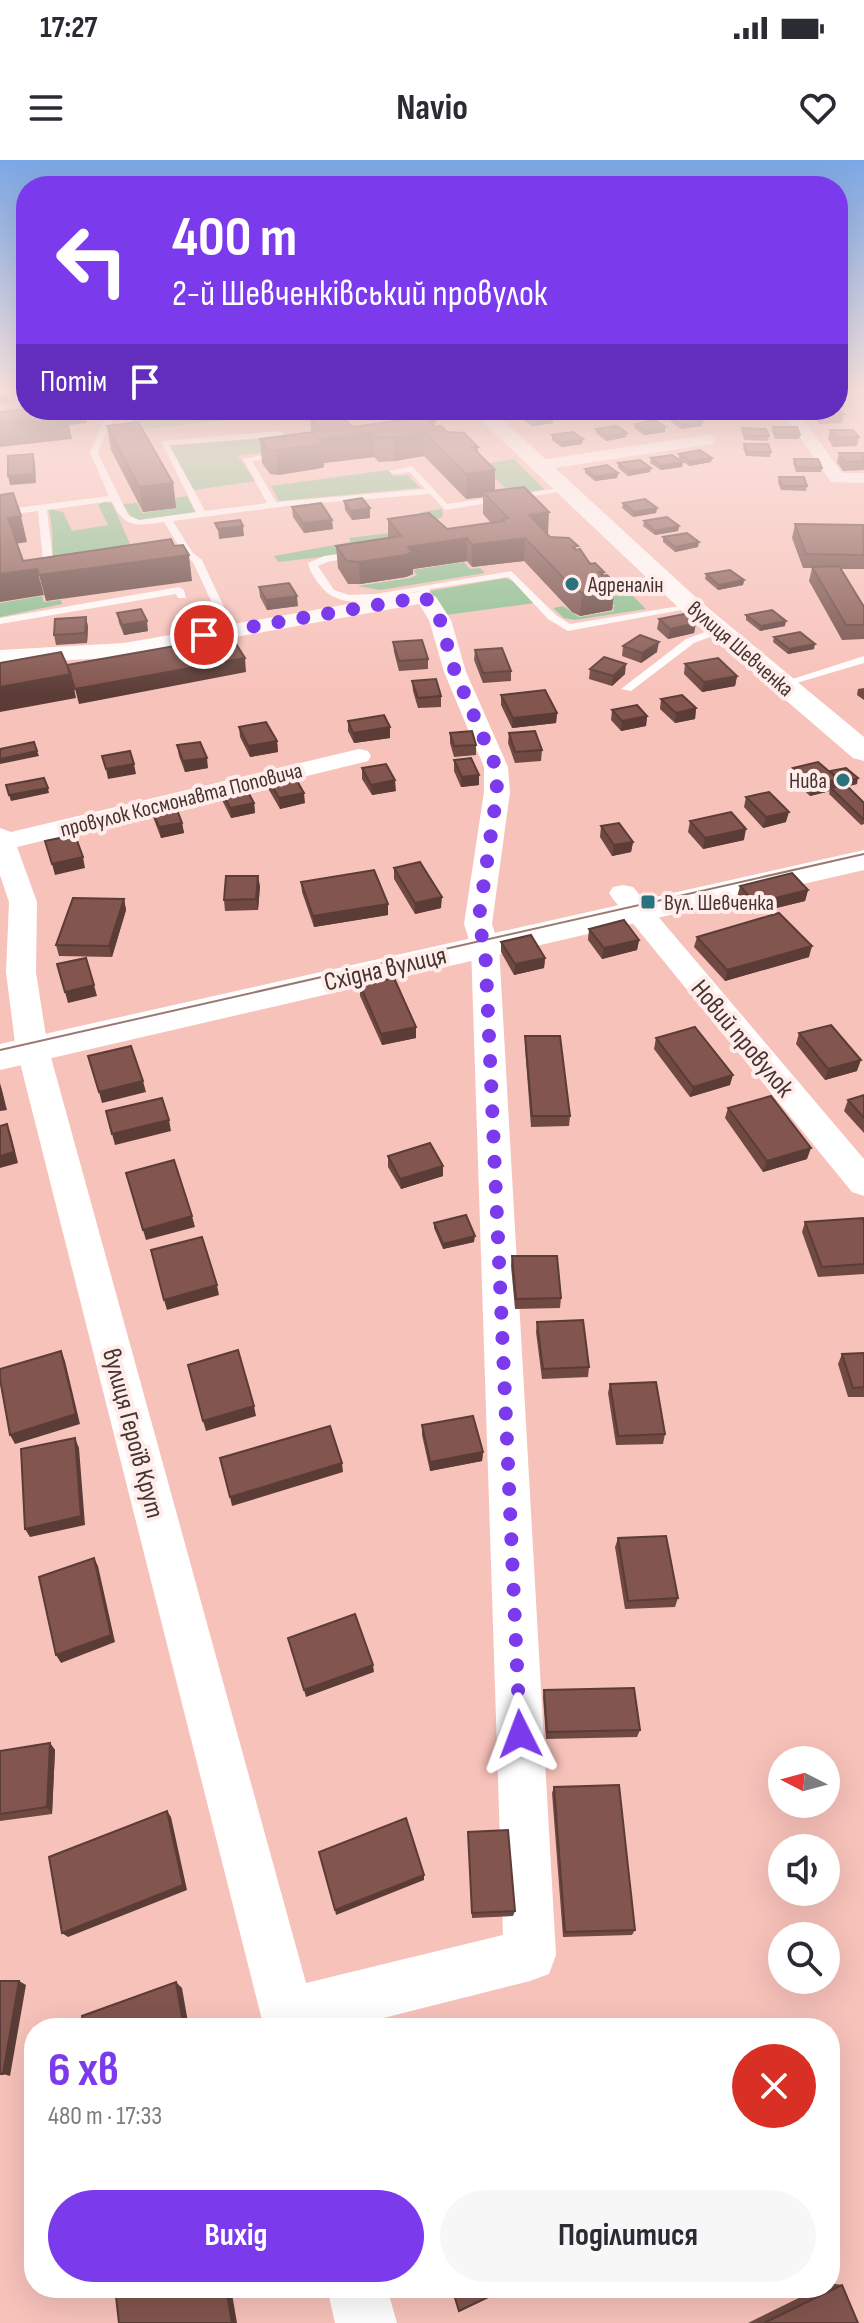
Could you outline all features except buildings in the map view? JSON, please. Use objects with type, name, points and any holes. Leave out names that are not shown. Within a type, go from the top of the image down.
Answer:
[{"type":"street","name":"вулиця Шевченка","points":[[569,492],[692,607],[864,752]]},
{"type":"street","points":[[0,657],[124,650],[424,592],[440,620],[455,672],[496,767],[497,792],[481,935],[530,1955],[304,2018]]},
{"type":"street","name":"провулок Космонавта Поповича","points":[[1,839],[359,756]]},
{"type":"street","name":"вулиця Героїв Крут","points":[[1,839],[23,902],[10,971],[15,1041],[289,2018]]},
{"type":"street","name":"Східна вулиця","points":[[630,902],[864,840]]},
{"type":"street","name":"Східна вулиця","points":[[15,1041],[630,902],[864,860]]},
{"type":"street","name":"Новий провулок","points":[[630,902],[864,1183]]},
{"type":"street","points":[[360,2298],[366,2323]]},
{"type":"lane","points":[[111,492],[124,517],[138,523],[273,505],[421,492]]},
{"type":"lane","points":[[190,492],[203,516]]},
{"type":"lane","points":[[266,492],[273,505]]},
{"type":"lane","points":[[433,492],[445,507],[553,492]]},
{"type":"lane","points":[[0,513],[114,498]]},
{"type":"lane","points":[[42,507],[49,530],[49,571],[69,573]]},
{"type":"lane","points":[[168,521],[188,554],[197,560],[230,631]]},
{"type":"lane","points":[[371,552],[324,559],[312,565],[330,592],[357,598],[424,592],[511,574],[552,617],[568,628],[692,607]]},
{"type":"lane","points":[[172,557],[188,554]]},
{"type":"lane","points":[[0,621],[142,594],[179,590],[182,596]]},
{"type":"lane","points":[[627,689],[690,641],[719,630]]},
{"type":"lane","points":[[783,684],[864,659]]},
{"type":"green space","points":[[274,492],[377,492],[279,501]]},
{"type":"green space","points":[[187,496],[196,514],[141,521],[132,518],[123,504],[137,503],[142,513],[177,508],[172,498]]},
{"type":"green space","points":[[112,503],[137,560],[54,570],[48,509],[63,512],[72,531],[108,525],[98,505]]},
{"type":"green space","points":[[442,509],[443,516],[417,535],[331,556],[278,562],[274,556],[351,542],[349,538],[423,529],[421,512]]},
{"type":"green space","points":[[464,562],[470,569],[480,568],[485,573],[380,590],[357,586],[410,578],[417,575],[413,570]]},
{"type":"green space","points":[[505,578],[515,582],[535,603],[446,615],[430,591]]},
{"type":"green space","points":[[620,583],[646,609],[575,620],[564,618],[553,608],[563,606],[579,617],[614,611],[612,607],[615,606],[597,587]]},
{"type":"green space","points":[[42,596],[44,602],[61,600],[62,604],[0,617],[0,603]]},
{"type":"tram line","points":[[0,1050],[864,854]]},
{"type":"place","name":"Адреналін","points":[[572,584]]},
{"type":"place","name":"Нива","points":[[843,780]]},
{"type":"place","name":"Вул. Шевченка","points":[[648,902]]},
{"type":"route","points":[[204,635],[423,597],[429,601],[440,620],[455,672],[496,767],[497,792],[478,924],[485,946],[520,1734]]}]
